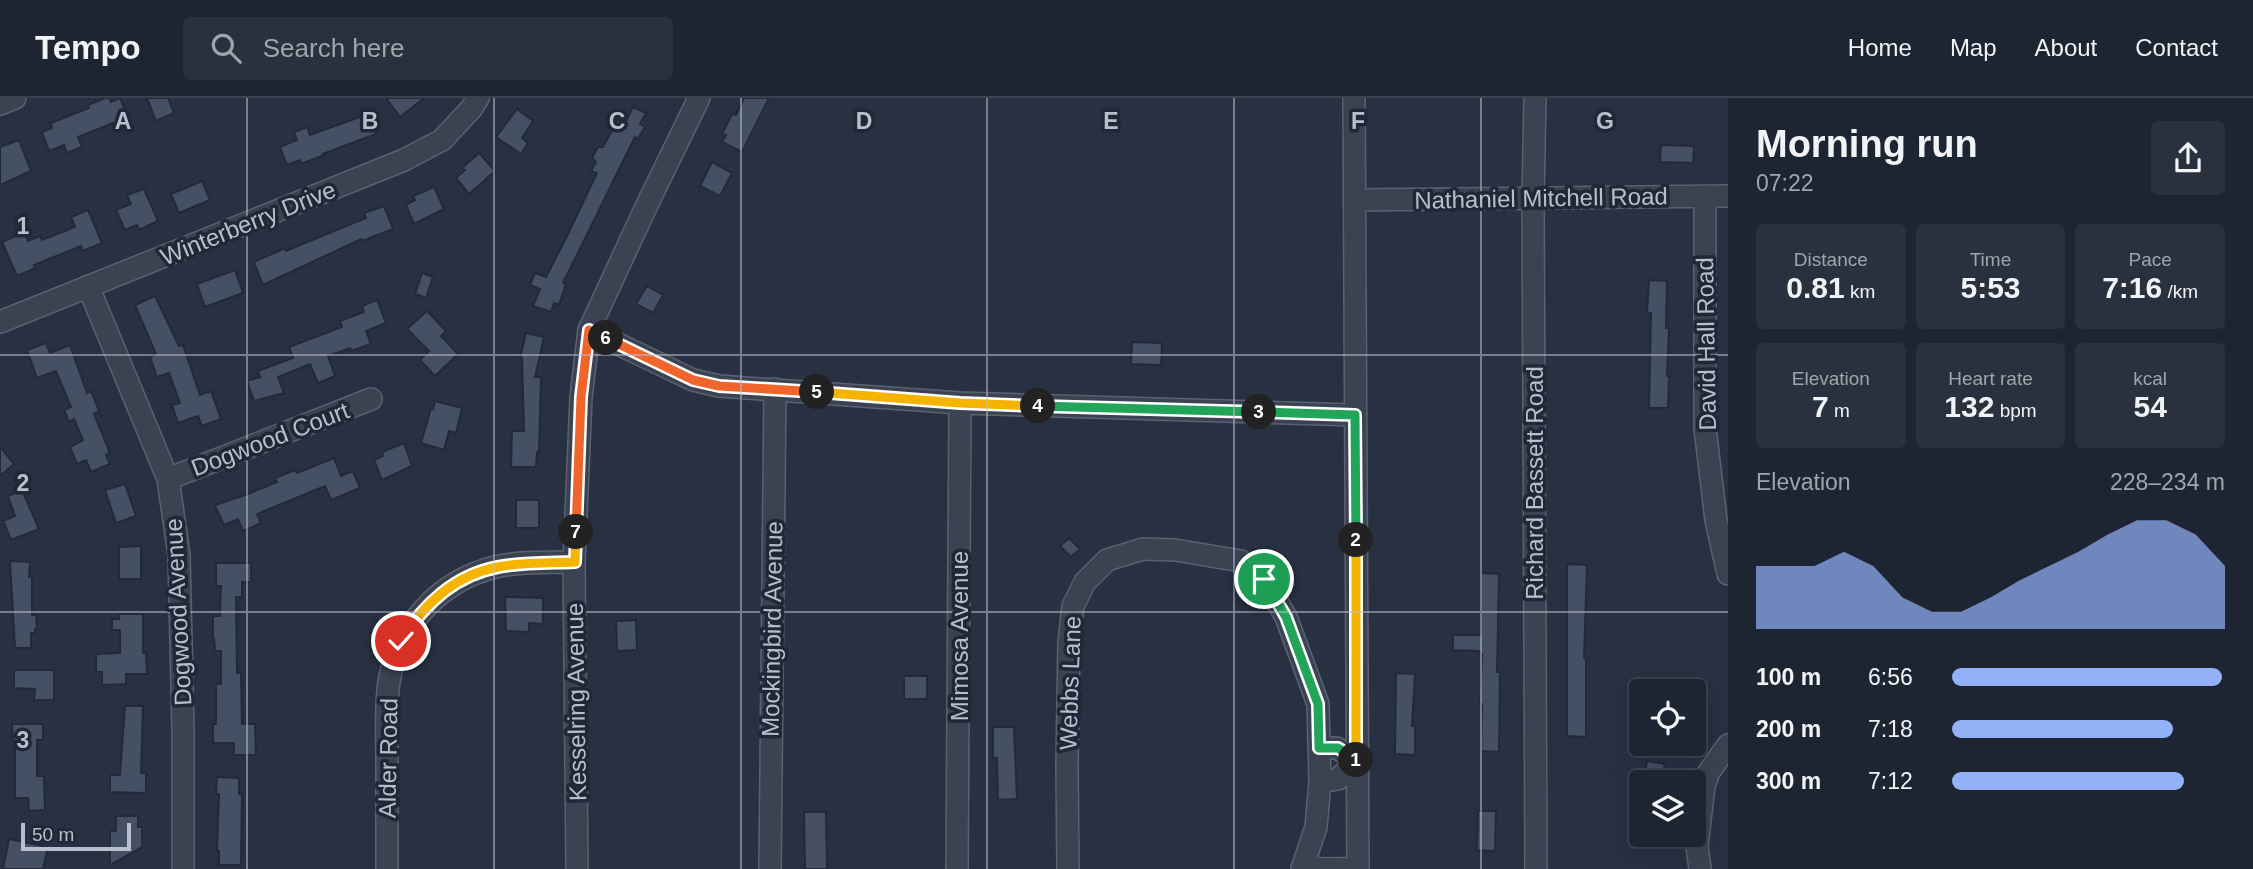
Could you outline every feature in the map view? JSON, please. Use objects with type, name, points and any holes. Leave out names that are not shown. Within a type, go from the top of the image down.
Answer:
[{"type":"street","points":[[0,104],[15,98]]},
{"type":"street","name":"Winterberry Drive","points":[[0,322],[404,160],[442,140],[478,98]]},
{"type":"street","name":"Kesselring Avenue","points":[[577,869],[575,562],[581,397],[589,330],[699,98]]},
{"type":"street","points":[[1302,868],[1358,869],[1354,98]]},
{"type":"street","name":"Richard Bassett Road","points":[[1535,98],[1533,198],[1536,869]]},
{"type":"street","name":"Nathaniel Mitchell Road","points":[[1354,200],[1728,196]]},
{"type":"street","name":"David Hall Road","points":[[1704,197],[1705,428],[1716,520],[1728,574]]},
{"type":"street","name":"Dogwood Avenue","points":[[88,286],[168,479],[180,555],[183,869]]},
{"type":"street","points":[[589,330],[693,380],[719,386],[960,403],[1355,415]]},
{"type":"street","name":"Mockingbird Avenue","points":[[770,869],[775,389]]},
{"type":"street","name":"Dogwood Court","points":[[168,479],[372,399]]},
{"type":"street","name":"Mimosa Avenue","points":[[957,869],[960,403]]},
{"type":"street","name":"Webbs Lane","points":[[1068,869],[1069,642],[1073,606],[1085,582],[1107,561],[1143,549],[1175,550],[1241,561],[1264,579],[1286,617],[1318,704],[1321,782],[1316,827],[1302,868]]},
{"type":"street","name":"Alder Road","points":[[387,869],[386,710],[394,659],[412,623],[441,593],[475,573],[496,567],[575,562]]},
{"type":"street","points":[[1700,869],[1697,846],[1704,786],[1709,772],[1728,745]]},
{"type":"street","points":[[1319,748],[1338,748],[1357,761]]},
{"type":"street","points":[[1321,782],[1338,779],[1357,761]]},
{"type":"building","points":[[109,98],[111,102],[120,98],[128,117],[78,137],[82,147],[67,153],[64,145],[49,151],[42,132],[52,128],[51,123],[89,108],[88,105]]},
{"type":"building","points":[[147,98],[168,98],[174,113],[156,121]]},
{"type":"building","points":[[386,98],[424,98],[400,117]]},
{"type":"building","points":[[744,98],[769,98],[742,152],[722,142],[726,135],[722,134]]},
{"type":"building","points":[[633,107],[646,113],[640,124],[645,127],[638,139],[635,137],[563,283],[566,284],[559,305],[554,303],[551,312],[533,306],[540,289],[530,285],[535,273],[546,277],[567,236],[597,173],[591,171],[596,162],[592,158],[598,147],[603,147],[618,119],[625,123]]},
{"type":"building","points":[[517,109],[533,121],[522,138],[528,143],[521,154],[496,137]]},
{"type":"building","points":[[368,114],[376,134],[301,164],[300,160],[287,165],[280,147],[297,140],[294,132],[307,127],[310,135]]},
{"type":"building","points":[[19,140],[31,171],[0,185],[0,147]]},
{"type":"building","points":[[1661,145],[1694,146],[1693,163],[1660,162]]},
{"type":"building","points":[[479,153],[495,171],[469,194],[456,178],[465,170],[462,168]]},
{"type":"building","points":[[712,162],[732,173],[720,196],[700,186]]},
{"type":"building","points":[[202,181],[210,200],[179,213],[171,194]]},
{"type":"building","points":[[434,187],[444,209],[414,224],[406,205],[415,200],[413,196]]},
{"type":"building","points":[[144,189],[158,221],[139,230],[137,225],[125,230],[116,210],[131,204],[127,195]]},
{"type":"building","points":[[384,206],[393,229],[362,241],[361,239],[263,285],[254,262],[366,218],[364,213]]},
{"type":"building","points":[[88,210],[102,243],[83,251],[81,246],[34,265],[36,268],[17,276],[2,242],[25,232],[28,241],[40,236],[42,240],[75,227],[71,217]]},
{"type":"building","points":[[235,270],[243,293],[205,307],[197,284]]},
{"type":"building","points":[[422,273],[433,277],[426,298],[415,294]]},
{"type":"building","points":[[1649,280],[1667,281],[1668,408],[1649,408]]},
{"type":"building","points":[[647,286],[663,295],[653,313],[636,304]]},
{"type":"building","points":[[155,296],[179,346],[183,345],[200,395],[211,391],[221,419],[202,426],[198,416],[178,423],[172,405],[180,403],[169,373],[157,377],[150,357],[156,354],[135,305]]},
{"type":"building","points":[[377,300],[386,323],[366,331],[371,344],[328,356],[335,376],[318,383],[310,364],[278,377],[284,393],[254,401],[247,381],[260,377],[258,371],[293,358],[289,347],[342,327],[340,321],[364,312],[362,306]]},
{"type":"building","points":[[427,311],[446,331],[441,336],[458,354],[435,376],[420,360],[429,351],[407,329]]},
{"type":"building","points":[[526,333],[544,337],[535,377],[541,377],[539,452],[536,467],[511,467],[512,431],[524,431],[520,358]]},
{"type":"building","points":[[1132,342],[1162,343],[1161,365],[1131,364]]},
{"type":"building","points":[[46,343],[50,353],[70,345],[87,393],[91,391],[99,411],[94,414],[110,453],[106,455],[110,464],[91,472],[86,460],[77,464],[70,447],[83,440],[74,419],[69,422],[64,410],[71,407],[56,371],[37,378],[27,350]]},
{"type":"building","points":[[435,401],[462,408],[456,433],[449,431],[444,450],[421,443]]},
{"type":"building","points":[[404,443],[412,466],[382,480],[374,460],[383,456],[382,452]]},
{"type":"building","points":[[0,447],[14,464],[0,476]]},
{"type":"building","points":[[334,458],[341,476],[353,471],[360,488],[331,500],[325,486],[257,514],[261,523],[243,531],[238,519],[224,525],[215,506],[218,504],[277,482],[275,478],[295,470],[297,473]]},
{"type":"building","points":[[125,484],[136,516],[116,523],[105,490]]},
{"type":"building","points":[[22,490],[39,529],[11,540],[3,521],[15,516],[8,496]]},
{"type":"building","points":[[516,500],[539,500],[539,528],[516,528]]},
{"type":"building","points":[[1069,538],[1080,549],[1071,557],[1060,546]]},
{"type":"building","points":[[141,546],[141,579],[119,579],[119,547]]},
{"type":"building","points":[[10,561],[30,562],[32,615],[36,615],[37,629],[35,633],[31,633],[31,648],[15,648]]},
{"type":"building","points":[[216,563],[251,563],[251,582],[242,582],[242,597],[236,597],[237,673],[241,673],[242,724],[255,724],[256,755],[234,755],[234,743],[213,743],[216,684],[221,684],[221,651],[215,651],[213,638],[213,616],[220,616],[221,586],[216,586]]},
{"type":"building","points":[[1567,564],[1587,565],[1584,658],[1586,737],[1567,736]]},
{"type":"building","points":[[1481,573],[1499,574],[1499,752],[1481,751],[1482,655],[1480,651],[1453,650],[1453,635],[1481,635]]},
{"type":"building","points":[[505,597],[543,598],[543,624],[529,623],[529,632],[506,631]]},
{"type":"building","points":[[119,614],[143,614],[143,653],[146,653],[147,674],[126,674],[126,684],[102,685],[102,672],[96,672],[96,654],[120,653],[120,630],[112,630],[112,619],[119,619]]},
{"type":"building","points":[[636,620],[637,650],[617,651],[616,621]]},
{"type":"building","points":[[14,670],[54,670],[54,700],[34,700],[35,689],[14,688]]},
{"type":"building","points":[[1396,673],[1415,674],[1412,726],[1415,726],[1415,755],[1395,754]]},
{"type":"building","points":[[904,676],[927,676],[927,699],[904,699]]},
{"type":"building","points":[[125,706],[143,706],[141,773],[146,773],[146,792],[143,793],[110,792],[110,775],[120,775]]},
{"type":"building","points":[[12,724],[43,724],[43,740],[37,740],[37,776],[44,776],[45,810],[29,811],[28,798],[15,798],[15,741]]},
{"type":"building","points":[[993,727],[1014,727],[1017,799],[998,800],[997,758],[993,758]]},
{"type":"building","points":[[1647,761],[1665,764],[1664,770],[1645,770]]},
{"type":"building","points":[[217,777],[239,778],[239,794],[242,794],[241,865],[219,865]]},
{"type":"building","points":[[1478,811],[1496,811],[1495,851],[1477,850]]},
{"type":"building","points":[[804,812],[826,812],[827,869],[805,869]]},
{"type":"building","points":[[116,816],[138,816],[138,827],[142,827],[142,847],[110,865],[110,831],[116,831]]},
{"type":"building","points":[[9,839],[48,847],[43,869],[3,869]]},
{"type":"route","points":[[401,641],[425,607],[457,582],[475,573],[496,567],[575,562],[581,397],[589,330],[693,380],[719,386],[960,403],[1355,415],[1357,761],[1338,748],[1319,748],[1318,704],[1286,617],[1264,579]]}]
